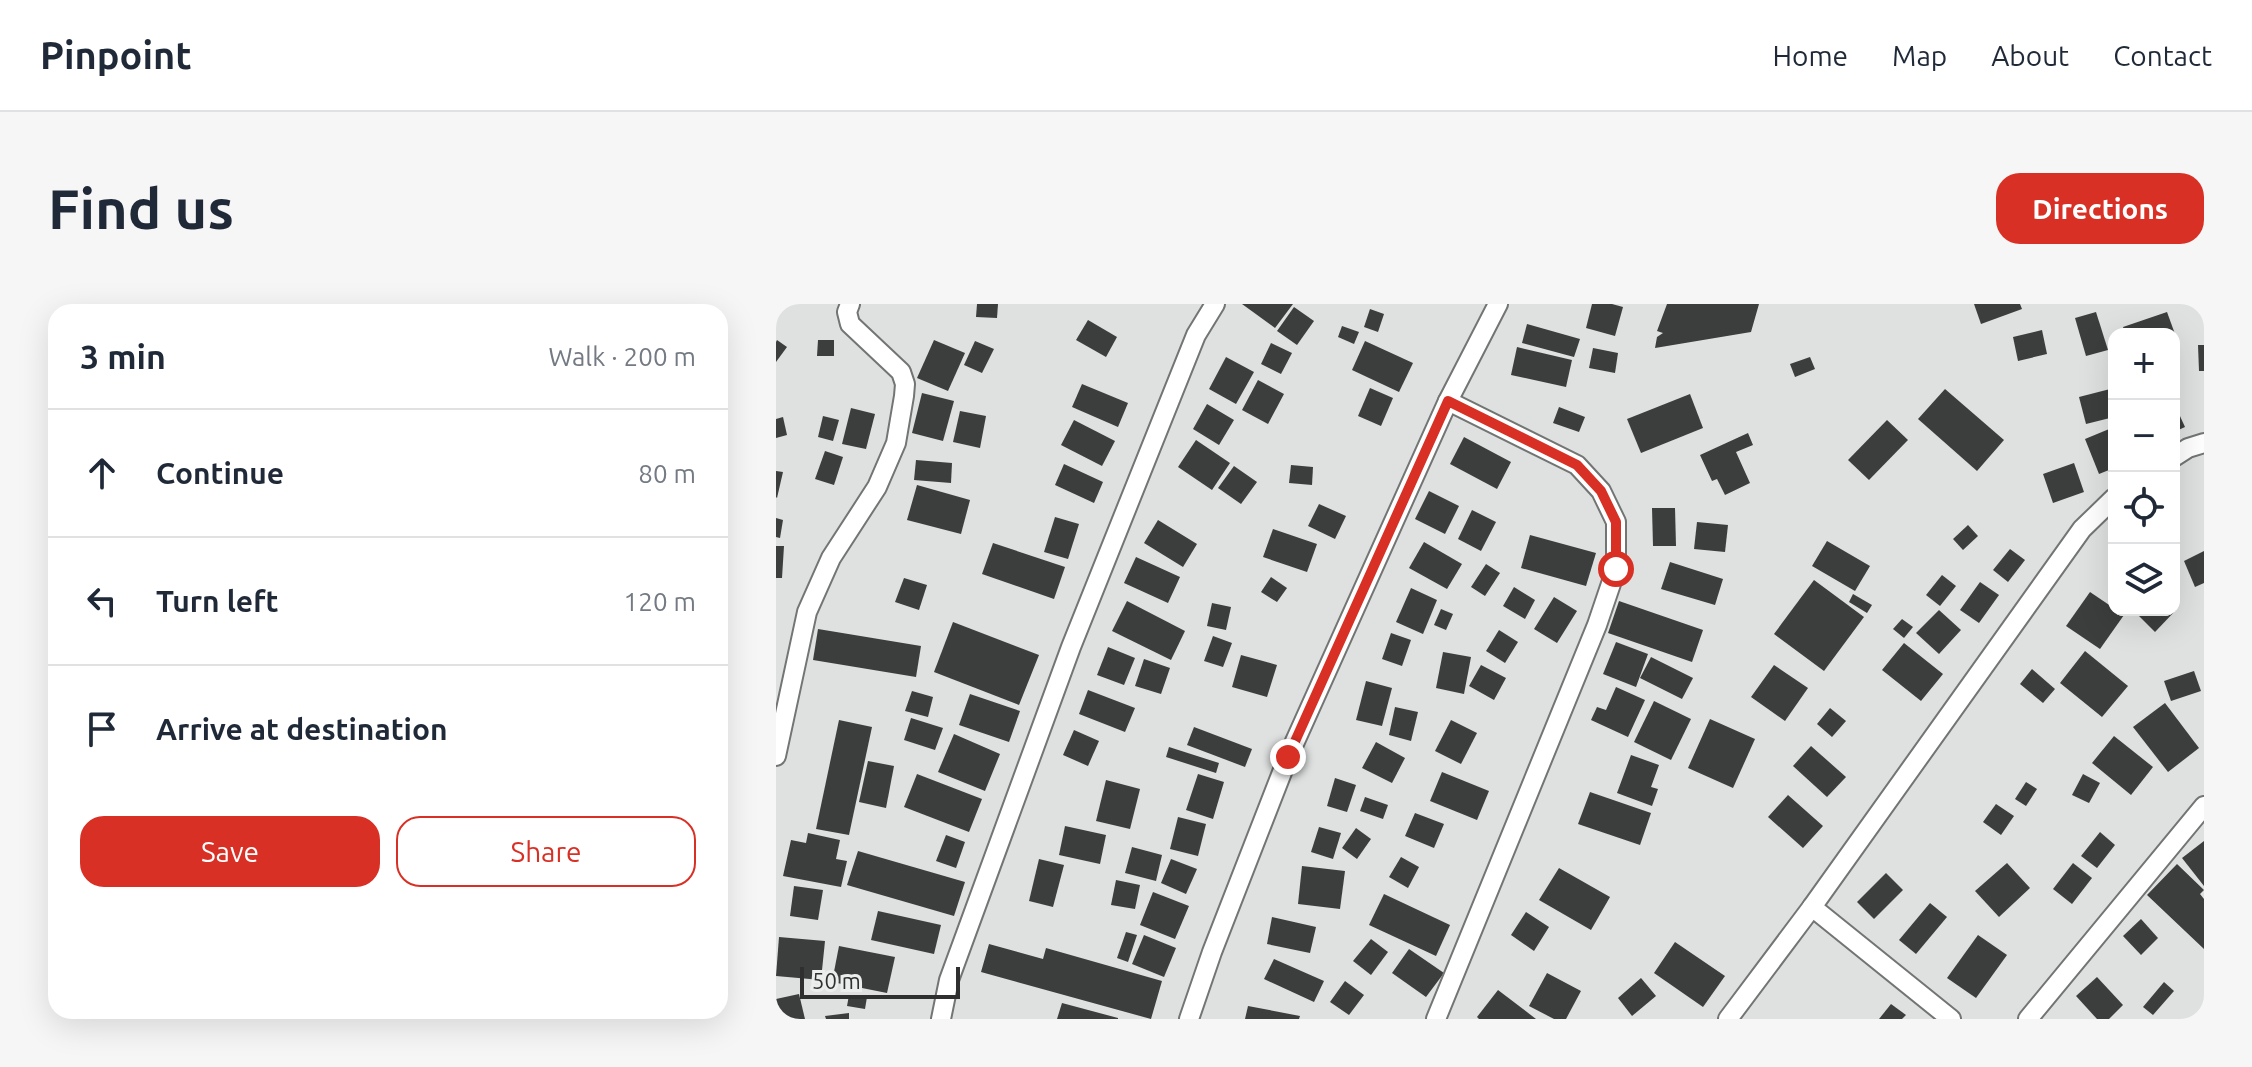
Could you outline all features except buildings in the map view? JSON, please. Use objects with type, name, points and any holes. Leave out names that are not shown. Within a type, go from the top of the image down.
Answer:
[{"type":"street","points":[[776,756],[807,612],[831,558],[877,487],[896,443],[904,396],[905,384],[901,372],[850,324],[847,312],[850,304]]},
{"type":"street","points":[[941,1019],[949,980],[1071,647],[1196,335],[1215,304]]},
{"type":"street","points":[[1189,1019],[1288,757],[1448,401],[1498,304]]},
{"type":"street","points":[[1436,1019],[1597,625],[1616,569],[1616,522],[1601,491],[1577,465],[1448,401]]},
{"type":"street","points":[[2180,453],[2204,443]]},
{"type":"street","points":[[1728,1019],[1812,907],[2082,529],[2108,504]]},
{"type":"street","points":[[2028,1019],[2204,806]]},
{"type":"street","points":[[1812,907],[1951,1019]]},
{"type":"route","points":[[1288,757],[1448,401],[1577,465],[1601,491],[1616,522],[1616,569]]}]
